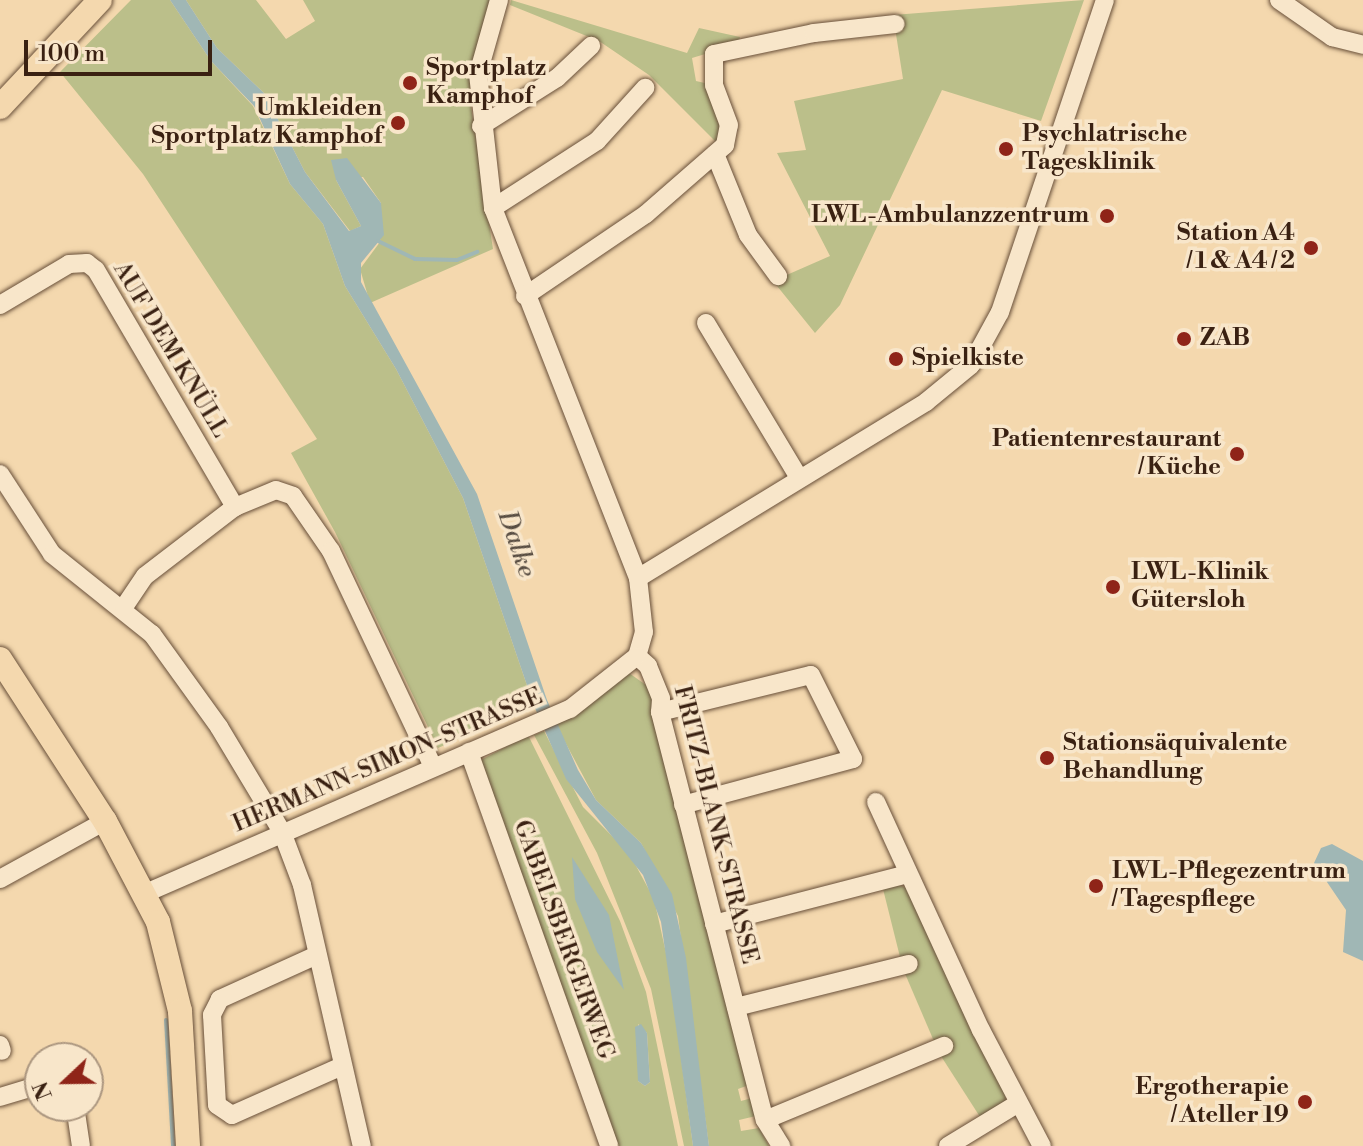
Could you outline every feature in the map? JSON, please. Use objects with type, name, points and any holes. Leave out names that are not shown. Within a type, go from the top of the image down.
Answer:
[{"type":"main road","points":[[0,86],[81,0]]},
{"type":"main road","points":[[0,107],[100,0]]},
{"type":"main road","points":[[0,659],[105,821],[146,893],[167,952],[180,1011],[188,1146]]},
{"type":"street","points":[[499,0],[478,74],[481,126],[493,208],[638,578],[644,632],[637,656]]},
{"type":"street","points":[[638,578],[951,385],[987,344],[1105,0]]},
{"type":"street","points":[[1279,0],[1301,7],[1332,37],[1363,45]]},
{"type":"street","points":[[525,296],[646,214],[715,154],[730,133],[714,85],[714,54],[814,33],[896,24]]},
{"type":"street","points":[[481,126],[515,109],[591,46]]},
{"type":"street","points":[[493,208],[597,141],[645,88]]},
{"type":"street","points":[[715,154],[748,235],[778,276]]},
{"type":"street","name":"AUF DEM KNÜLL","points":[[0,305],[69,264],[87,263],[96,270],[235,507]]},
{"type":"street","points":[[706,323],[799,478]]},
{"type":"street","points":[[0,474],[52,554],[75,577],[124,607],[181,673],[282,832],[302,885],[362,1146]]},
{"type":"street","points":[[124,607],[145,576],[235,507],[276,490],[293,496],[306,510],[433,767]]},
{"type":"street","name":"HERMANN-SIMON-STRASSE","points":[[146,893],[560,713],[637,656]]},
{"type":"street","name":"FRITZ-BLANK-STRASSE","points":[[637,656],[648,666],[661,699],[660,712],[765,1120],[781,1146]]},
{"type":"street","points":[[660,712],[811,675],[853,759],[683,805]]},
{"type":"street","name":"GABELSBERGERWEG","points":[[469,752],[609,1146]]},
{"type":"street","points":[[876,802],[1017,1104],[1042,1146]]},
{"type":"street","points":[[0,879],[105,821]]},
{"type":"street","points":[[714,924],[908,874]]},
{"type":"street","points":[[317,955],[220,999],[212,1015],[217,1105],[232,1115],[342,1066]]},
{"type":"street","points":[[736,1007],[909,964]]},
{"type":"street","points":[[765,1120],[944,1046]]},
{"type":"street","points":[[0,1097],[24,1090]]},
{"type":"street","points":[[948,1146],[1017,1104]]},
{"type":"street","points":[[77,1122],[81,1146]]},
{"type":"green space","points":[[131,0],[170,0],[211,61],[253,106],[290,184],[323,224],[345,286],[396,369],[463,498],[534,706],[438,748],[335,532],[291,453],[317,439],[143,174],[60,72]]},
{"type":"green space","points":[[186,0],[256,0],[286,39],[315,21],[303,0],[490,0],[469,94],[493,249],[370,303],[360,269],[380,242],[381,203],[363,177],[336,180],[361,226],[350,231],[305,172],[265,94],[217,48]]},
{"type":"green space","points":[[511,0],[687,53],[699,28],[740,37],[738,44],[692,58],[696,81],[709,84],[722,116],[719,145],[649,75],[599,41],[510,5]]},
{"type":"green space","points":[[1084,0],[1041,121],[942,90],[840,305],[815,333],[773,281],[830,256],[777,153],[806,150],[794,101],[903,79],[893,15]]},
{"type":"green space","points":[[629,673],[646,685],[654,701],[749,1085],[738,1089],[741,1101],[752,1098],[756,1116],[739,1120],[741,1131],[759,1128],[769,1146],[709,1146],[678,916],[641,843],[596,800],[556,725]]},
{"type":"green space","points":[[544,731],[583,807],[629,853],[654,899],[668,962],[693,1146],[684,1146],[651,989],[597,853],[534,735]]},
{"type":"green space","points":[[528,735],[620,921],[646,992],[678,1146],[615,1146],[481,760]],"holes":[[[638,1024],[647,1033],[650,1082],[645,1086],[638,1081]]]},
{"type":"green space","points":[[899,885],[906,888],[1005,1094],[1006,1102],[982,1120],[939,1053],[903,969],[883,889]]},
{"type":"water","points":[[170,0],[186,0],[217,48],[265,94],[305,172],[349,231],[361,226],[336,180],[331,160],[347,158],[381,203],[384,235],[361,263],[361,282],[477,494],[547,700],[578,770],[596,800],[641,843],[672,894],[686,958],[709,1146],[693,1146],[661,922],[643,875],[566,779],[534,706],[463,498],[396,369],[345,286],[323,224],[290,184],[254,106],[211,61]]},
{"type":"water","points":[[1332,844],[1363,861],[1363,961],[1343,952],[1346,910],[1314,863],[1321,848]]},
{"type":"water","points":[[572,857],[609,915],[624,990],[597,952],[575,899]]},
{"type":"water","points":[[641,1024],[647,1033],[650,1082],[645,1086],[638,1081],[635,1027]]},
{"type":"waterway","points":[[378,241],[415,259],[457,260],[477,252]]},
{"type":"waterway","points":[[166,1020],[173,1146]]},
{"type":"place","name":"Sportplatz Kamphof","points":[[410,83]]},
{"type":"place","name":"Umkleiden Sportplatz Kamphof","points":[[398,123]]},
{"type":"place","name":"Psychlatrische Tagesklinik","points":[[1006,149]]},
{"type":"place","name":"LWL-Ambulanzzentrum","points":[[1107,216]]},
{"type":"place","name":"Station A4 / 1 & A4 / 2","points":[[1311,248]]},
{"type":"place","name":"ZAB","points":[[1184,339]]},
{"type":"place","name":"Spielkiste","points":[[896,359]]},
{"type":"place","name":"Patientenrestaurant / Küche","points":[[1237,454]]},
{"type":"place","name":"LWL-Klinik Gütersloh","points":[[1113,587]]},
{"type":"place","name":"Stationsäquivalente Behandlung","points":[[1047,758]]},
{"type":"place","name":"LWL-Pflegezentrum / Tagespflege","points":[[1096,886]]},
{"type":"place","name":"Ergotherapie / Ateller 19","points":[[1305,1102]]},
{"type":"water label","name":"Dalke","points":[[516,544]]}]
